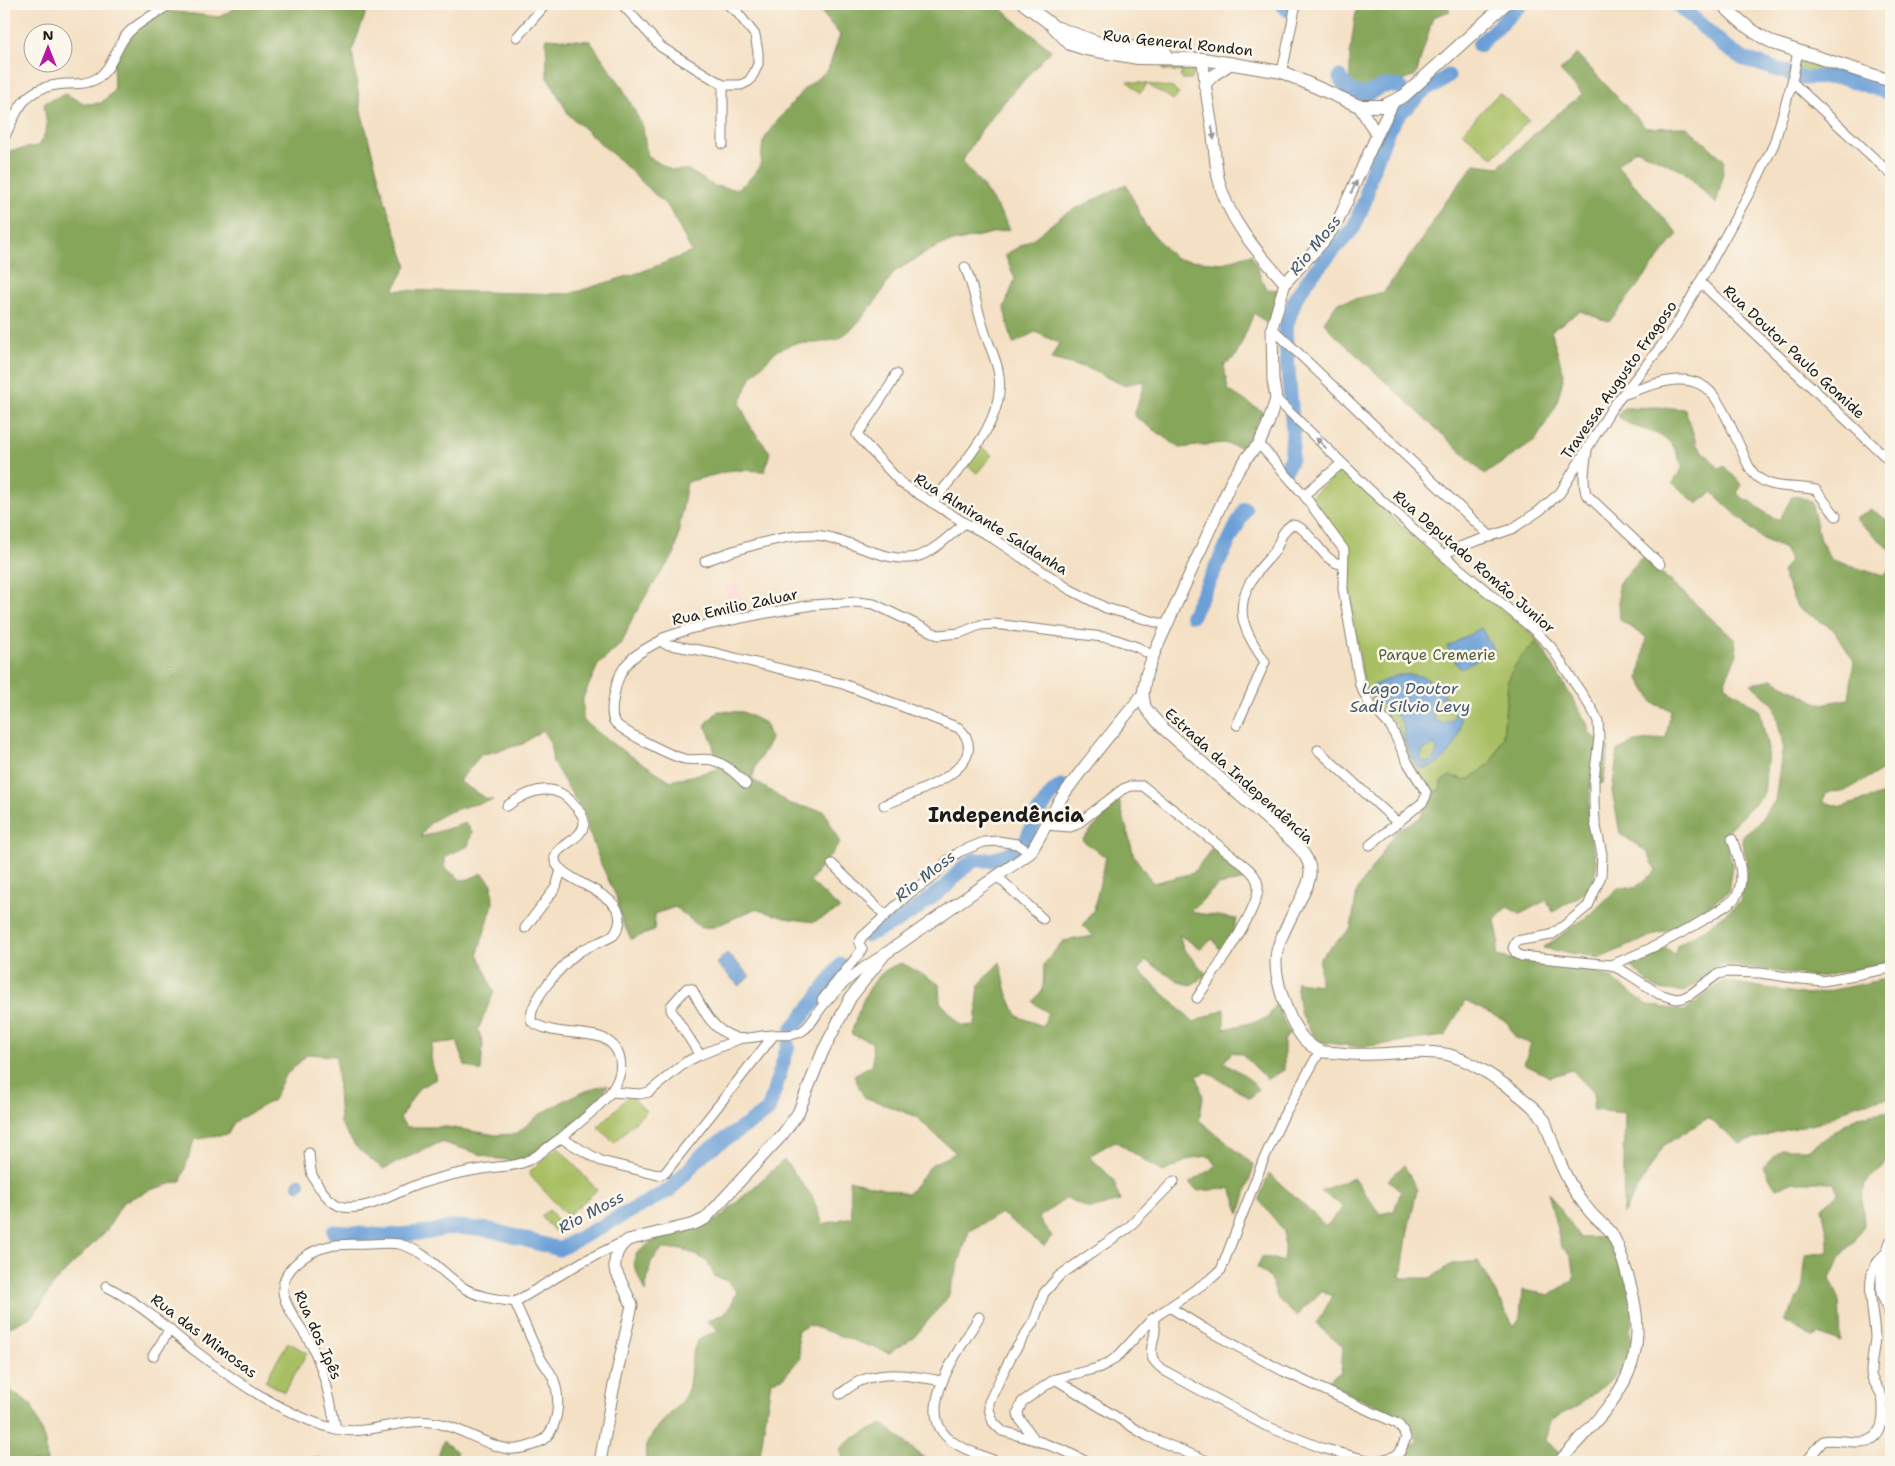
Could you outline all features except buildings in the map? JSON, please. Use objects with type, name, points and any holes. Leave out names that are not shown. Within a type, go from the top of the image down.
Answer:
[{"type":"main road","name":"Rua General Rondon","points":[[1024,4],[1052,25],[1070,44],[1086,49],[1138,58],[1199,58]]},
{"type":"main road","name":"Rua General Rondon","points":[[1052,25],[1099,43],[1282,72],[1358,106],[1383,106],[1404,96],[1505,4]]},
{"type":"main road","points":[[1722,4],[1742,25],[1762,38],[1891,81]]},
{"type":"street","points":[[4,138],[20,106],[29,96],[42,87],[84,83],[96,79],[106,70],[129,32],[170,4]]},
{"type":"street","points":[[517,37],[546,4]]},
{"type":"street","points":[[622,4],[661,47],[680,60],[723,85],[741,85],[749,81],[758,64],[755,34],[737,12],[727,4]]},
{"type":"street","points":[[1282,72],[1296,4]]},
{"type":"street","name":"Travessa Augusto Fragoso","points":[[1444,556],[1462,546],[1512,529],[1526,521],[1560,493],[1622,395],[1662,345],[1701,283],[1774,144],[1792,82],[1798,51]]},
{"type":"street","points":[[1199,58],[1215,145],[1218,177],[1224,194],[1247,238],[1258,254],[1285,283]]},
{"type":"street","points":[[1204,85],[1214,74],[1232,63]]},
{"type":"street","points":[[1792,82],[1891,174]]},
{"type":"street","points":[[723,85],[723,144]]},
{"type":"street","points":[[612,1092],[640,1094],[649,1092],[686,1062],[739,1039],[792,1035],[802,1031],[811,1024],[822,1007],[849,977],[1030,853],[1062,797],[1143,694],[1146,675],[1166,625],[1232,480],[1248,456],[1260,444],[1276,400],[1273,380],[1272,328],[1285,283],[1337,223],[1394,101]]},
{"type":"street","points":[[1358,106],[1377,135]]},
{"type":"street","points":[[932,503],[992,423],[999,394],[998,370],[984,331],[974,288],[965,267]]},
{"type":"street","name":"Rua Doutor Paulo Gomide","points":[[1701,283],[1891,462]]},
{"type":"street","points":[[1272,328],[1491,537]]},
{"type":"street","name":"Rua Almirante Saldanha","points":[[896,374],[857,436],[901,483],[988,535],[1087,600],[1106,608],[1166,625]]},
{"type":"street","points":[[1622,395],[1661,382],[1678,379],[1700,383],[1716,399],[1749,467],[1758,479],[1778,486],[1816,490],[1836,516]]},
{"type":"street","name":"Rua Deputado Romão Junior","points":[[1276,400],[1444,556],[1534,630],[1551,647],[1594,711],[1598,721],[1599,737],[1594,779],[1594,803],[1595,822],[1602,854],[1601,876],[1588,906],[1577,916],[1551,935],[1516,941],[1514,951],[1521,956],[1611,965],[1659,994],[1676,999],[1691,994],[1718,974],[1727,972],[1760,973],[1823,980],[1891,968]]},
{"type":"street","points":[[1260,444],[1304,495],[1344,550],[1343,590],[1360,685],[1369,703],[1392,728],[1408,763],[1426,792],[1423,802],[1370,844]]},
{"type":"street","points":[[1587,448],[1584,470],[1586,494],[1660,564]]},
{"type":"street","points":[[1304,495],[1342,463]]},
{"type":"street","points":[[705,561],[748,547],[792,537],[812,535],[848,542],[866,550],[895,557],[908,558],[919,556],[932,549],[965,523]]},
{"type":"street","points":[[1237,725],[1265,662],[1246,630],[1241,608],[1244,592],[1255,574],[1275,551],[1284,530],[1291,525],[1299,527],[1329,558],[1337,563],[1344,564]]},
{"type":"street","name":"Rua Emilio Zaluar","points":[[884,805],[931,785],[954,772],[965,761],[969,750],[967,738],[959,728],[843,684],[715,653],[665,644],[662,640],[666,636],[693,628],[760,614],[812,605],[857,602],[874,604],[938,635],[960,633],[980,625],[994,624],[1110,638],[1137,647],[1153,656]]},
{"type":"street","points":[[662,640],[635,654],[621,674],[616,683],[613,720],[618,726],[659,749],[684,759],[711,760],[730,768],[746,784]]},
{"type":"street","name":"Estrada da Independência","points":[[1143,694],[1145,707],[1165,730],[1293,842],[1303,852],[1308,862],[1310,872],[1307,886],[1284,932],[1277,950],[1275,965],[1282,993],[1302,1037],[1320,1050],[1349,1055],[1420,1052],[1446,1054],[1483,1071],[1516,1092],[1539,1112],[1577,1195],[1590,1212],[1612,1234],[1634,1296],[1638,1331],[1635,1356],[1628,1375],[1614,1397],[1559,1462]]},
{"type":"street","points":[[1318,750],[1398,823]]},
{"type":"street","points":[[1045,825],[1070,827],[1076,825],[1123,788],[1143,786],[1254,874],[1258,889],[1251,913],[1197,998]]},
{"type":"street","points":[[309,1153],[312,1173],[320,1188],[333,1201],[343,1206],[359,1206],[379,1201],[418,1184],[488,1168],[513,1166],[528,1161],[561,1138],[612,1092],[617,1085],[621,1069],[619,1056],[614,1046],[603,1038],[551,1030],[532,1022],[531,1018],[533,1007],[542,991],[570,960],[580,952],[614,935],[620,921],[615,906],[609,898],[570,877],[555,862],[555,856],[558,851],[579,837],[584,821],[580,811],[568,798],[551,789],[534,791],[518,798],[507,806]]},
{"type":"street","points":[[1611,965],[1658,945],[1706,918],[1734,898],[1740,880],[1739,861],[1732,839]]},
{"type":"street","points":[[822,1007],[821,1000],[862,949],[860,943],[862,937],[910,893],[933,877],[947,861],[959,852],[984,842],[998,841],[1017,844],[1030,853]]},
{"type":"street","points":[[832,864],[885,915]]},
{"type":"street","points":[[525,928],[556,887],[561,870]]},
{"type":"street","points":[[997,876],[1043,919]]},
{"type":"street","points":[[515,1302],[582,1262],[628,1240],[694,1224],[705,1219],[783,1134],[798,1113],[823,1051],[851,997],[885,954]]},
{"type":"street","points":[[700,1055],[671,1010],[671,1006],[687,988],[692,989],[707,1018],[717,1028],[739,1039]]},
{"type":"street","points":[[561,1138],[601,1161],[658,1175],[665,1173],[774,1035]]},
{"type":"street","points":[[1035,1440],[1019,1418],[1019,1408],[1028,1396],[1055,1379],[1098,1368],[1110,1362],[1120,1354],[1152,1319],[1221,1270],[1263,1160],[1283,1117],[1320,1050]]},
{"type":"street","points":[[1087,1462],[1065,1451],[1035,1440],[1002,1431],[993,1422],[988,1409],[989,1402],[1012,1355],[1034,1321],[1044,1293],[1059,1276],[1128,1228],[1174,1181]]},
{"type":"street","points":[[600,1462],[612,1390],[632,1305],[615,1269],[620,1246],[628,1240]]},
{"type":"street","points":[[1806,1462],[1823,1441],[1868,1441],[1876,1436],[1882,1426],[1882,1397],[1871,1374],[1875,1336],[1870,1292],[1873,1268],[1876,1262],[1887,1253],[1891,1242]]},
{"type":"street","name":"Rua dos Ipês","points":[[336,1429],[329,1391],[321,1368],[312,1346],[283,1295],[283,1287],[292,1267],[310,1253],[330,1246],[398,1244],[417,1251],[455,1281],[481,1296],[515,1302]]},
{"type":"street","points":[[1882,1258],[1882,1293],[1891,1315]]},
{"type":"street","name":"Rua das Mimosas","points":[[106,1286],[128,1297],[194,1350],[247,1387],[285,1409],[336,1429],[360,1431],[394,1424],[418,1422],[443,1424],[509,1449],[533,1446],[546,1440],[555,1423],[558,1400],[554,1379],[541,1358],[515,1302]]},
{"type":"street","points":[[1152,1319],[1156,1327],[1152,1354],[1154,1361],[1166,1371],[1266,1426],[1322,1448],[1378,1461],[1395,1456],[1400,1452],[1405,1442],[1404,1432],[1398,1424],[1283,1371],[1170,1308]]},
{"type":"street","points":[[979,1317],[942,1381],[937,1397],[937,1421],[939,1428],[952,1442],[998,1462]]},
{"type":"street","points":[[153,1356],[170,1329]]},
{"type":"street","points":[[840,1394],[858,1381],[884,1375],[913,1376],[942,1381]]},
{"type":"street","points":[[1055,1379],[1147,1436],[1210,1462]]},
{"type":"shaded area","points":[[739,584],[745,612],[731,615],[725,587]]},
{"type":"green space","points":[[242,4],[369,4],[352,51],[361,111],[386,204],[407,266],[393,290],[569,294],[641,272],[692,252],[669,208],[569,115],[547,76],[546,38],[590,41],[621,85],[643,127],[647,156],[671,170],[688,170],[714,186],[735,189],[745,184],[760,167],[763,142],[770,130],[803,90],[828,70],[840,35],[819,9],[773,4],[997,4],[1051,50],[997,110],[979,133],[962,162],[976,177],[1010,229],[944,244],[927,252],[894,272],[878,298],[856,325],[839,339],[816,343],[795,343],[776,351],[751,377],[740,404],[751,428],[770,452],[765,471],[733,470],[687,482],[675,553],[632,619],[622,643],[598,665],[583,698],[583,720],[614,745],[671,781],[718,769],[712,740],[705,725],[718,711],[743,712],[765,723],[771,740],[757,763],[752,779],[790,804],[824,811],[840,843],[810,881],[840,909],[814,922],[785,918],[755,909],[714,927],[701,928],[675,907],[655,914],[654,931],[631,939],[621,919],[616,896],[587,827],[586,817],[553,763],[550,742],[542,730],[523,744],[481,755],[459,781],[486,799],[493,800],[462,807],[442,815],[426,828],[421,837],[466,823],[472,832],[468,846],[446,856],[444,867],[461,880],[469,879],[482,873],[492,884],[493,904],[478,953],[494,992],[478,1030],[483,1043],[481,1072],[465,1065],[457,1041],[432,1044],[431,1058],[436,1079],[419,1088],[400,1118],[406,1127],[447,1127],[496,1135],[516,1134],[539,1115],[567,1099],[596,1087],[608,1085],[589,1117],[552,1147],[514,1161],[492,1158],[441,1142],[383,1169],[356,1147],[340,1123],[336,1056],[308,1054],[284,1077],[273,1100],[234,1122],[228,1134],[194,1140],[181,1181],[150,1190],[123,1202],[107,1230],[55,1282],[34,1315],[4,1330],[4,158],[7,151],[39,146],[47,128],[44,103],[65,94],[86,104],[101,103],[114,91],[113,59],[135,27],[168,11],[219,17]]},
{"type":"green space","points":[[1357,4],[1447,4],[1450,11],[1433,17],[1416,75],[1385,89],[1350,86],[1350,54]]},
{"type":"green space","points":[[1577,54],[1646,128],[1687,127],[1724,160],[1722,180],[1716,204],[1683,171],[1636,149],[1617,165],[1678,234],[1609,322],[1580,311],[1551,331],[1564,375],[1556,406],[1535,441],[1485,474],[1333,333],[1324,322],[1337,303],[1384,292],[1420,242],[1444,203],[1475,164],[1499,167],[1543,126],[1582,94],[1560,71]]},
{"type":"green space","points":[[1800,55],[1833,65],[1832,71],[1806,73],[1797,71]]},
{"type":"green space","points":[[1163,66],[1194,68],[1192,79],[1182,79],[1180,76],[1183,72],[1163,70]]},
{"type":"green space","points":[[1127,81],[1148,84],[1140,93]]},
{"type":"green space","points":[[1148,84],[1173,88],[1179,94],[1173,100]]},
{"type":"green space","points":[[1499,93],[1529,120],[1493,158],[1462,132]]},
{"type":"green space","points":[[1126,184],[1145,225],[1175,259],[1223,263],[1251,254],[1266,289],[1280,290],[1271,327],[1254,313],[1236,356],[1224,365],[1228,390],[1263,412],[1243,448],[1223,443],[1180,448],[1134,416],[1145,381],[1123,385],[1087,368],[1051,359],[1059,343],[1035,332],[1013,344],[1004,308],[1015,279],[1005,255],[1035,237],[1063,215]]},
{"type":"green space","points":[[1657,407],[1685,409],[1697,445],[1720,469],[1724,466],[1742,485],[1737,493],[1746,501],[1751,501],[1761,510],[1779,521],[1793,495],[1811,501],[1820,540],[1832,560],[1883,576],[1891,568],[1891,765],[1845,791],[1827,792],[1822,802],[1842,807],[1891,792],[1891,962],[1819,977],[1720,964],[1685,992],[1656,989],[1629,965],[1667,948],[1675,955],[1677,945],[1702,931],[1740,902],[1747,869],[1742,836],[1758,823],[1775,801],[1783,745],[1774,705],[1751,684],[1772,679],[1820,704],[1849,699],[1854,661],[1833,629],[1797,607],[1782,572],[1790,560],[1784,549],[1761,538],[1712,492],[1697,504],[1673,483],[1683,466],[1670,442],[1658,434],[1623,421],[1618,416],[1623,408]]},
{"type":"green space","points":[[981,447],[992,455],[977,473],[967,465]]},
{"type":"green space","name":"Parque Cremerie","points":[[1342,470],[1440,562],[1531,633],[1538,641],[1521,657],[1508,681],[1503,737],[1492,762],[1472,778],[1464,780],[1457,777],[1431,795],[1428,783],[1408,755],[1398,727],[1374,704],[1365,689],[1349,591],[1349,551],[1346,543],[1310,497]]},
{"type":"green space","points":[[1871,509],[1891,523],[1891,553],[1890,549],[1855,519]]},
{"type":"green space","points":[[1643,556],[1735,640],[1737,654],[1724,684],[1760,711],[1768,750],[1764,794],[1724,834],[1732,865],[1728,892],[1689,920],[1600,958],[1543,948],[1592,913],[1620,886],[1635,888],[1656,871],[1648,853],[1620,833],[1612,791],[1618,750],[1636,742],[1666,738],[1671,710],[1654,704],[1639,679],[1646,637],[1620,620],[1618,584]]},
{"type":"green space","points":[[1538,641],[1587,723],[1590,734],[1609,748],[1603,783],[1590,786],[1588,829],[1597,864],[1591,889],[1553,912],[1547,900],[1520,914],[1507,907],[1495,920],[1499,941],[1496,956],[1587,969],[1611,978],[1648,1005],[1685,1011],[1723,981],[1808,995],[1891,978],[1891,1097],[1858,1104],[1819,1123],[1772,1133],[1740,1144],[1708,1118],[1663,1146],[1623,1214],[1625,1113],[1593,1110],[1594,1093],[1572,1070],[1550,1077],[1524,1064],[1531,1043],[1516,1039],[1507,1022],[1465,1001],[1445,1036],[1362,1047],[1317,1042],[1300,1012],[1296,982],[1320,985],[1320,957],[1351,928],[1357,891],[1397,830],[1420,818],[1431,795],[1440,790],[1442,781],[1450,776],[1464,780],[1472,778],[1492,762],[1503,737],[1508,681],[1521,657]]},
{"type":"green space","points":[[1119,800],[1134,856],[1153,883],[1193,873],[1213,847],[1244,870],[1247,880],[1218,885],[1190,912],[1237,919],[1232,936],[1220,950],[1213,939],[1200,948],[1179,935],[1183,948],[1207,975],[1191,985],[1180,982],[1146,961],[1138,970],[1194,1022],[1224,1009],[1224,1029],[1267,1019],[1276,1003],[1289,1033],[1284,1041],[1284,1070],[1267,1079],[1242,1054],[1232,1052],[1224,1062],[1246,1076],[1258,1089],[1250,1098],[1207,1072],[1197,1076],[1203,1097],[1199,1120],[1254,1165],[1240,1214],[1231,1188],[1198,1191],[1189,1183],[1216,1166],[1209,1156],[1192,1158],[1163,1172],[1115,1141],[1089,1156],[1114,1180],[1120,1201],[1090,1209],[1067,1198],[1038,1218],[1052,1236],[1044,1246],[1001,1213],[969,1231],[948,1297],[915,1336],[889,1353],[809,1325],[797,1331],[800,1358],[783,1378],[771,1381],[759,1462],[647,1462],[646,1452],[652,1434],[686,1394],[690,1381],[691,1360],[698,1341],[719,1331],[707,1321],[728,1311],[737,1292],[726,1280],[715,1277],[707,1261],[683,1249],[662,1249],[651,1262],[645,1292],[633,1263],[637,1253],[651,1242],[717,1220],[784,1160],[812,1196],[823,1224],[852,1217],[849,1180],[908,1194],[932,1164],[956,1153],[915,1116],[864,1097],[854,1075],[873,1064],[872,1042],[851,1034],[863,1001],[882,973],[902,963],[939,984],[940,1002],[962,1026],[975,1025],[979,985],[1000,962],[1007,992],[1017,1016],[1043,1026],[1048,1013],[1033,1002],[1043,989],[1044,964],[1063,941],[1094,936],[1083,926],[1094,909],[1106,857],[1082,840]]},
{"type":"green space","points":[[630,1095],[646,1111],[614,1143],[598,1127]]},
{"type":"green space","points":[[1891,1111],[1891,1159],[1865,1183],[1862,1199],[1864,1225],[1854,1242],[1840,1257],[1830,1279],[1839,1298],[1841,1342],[1820,1334],[1812,1337],[1784,1321],[1802,1292],[1806,1255],[1828,1252],[1828,1237],[1822,1208],[1838,1193],[1834,1182],[1795,1182],[1776,1188],[1763,1167],[1782,1149],[1809,1149],[1857,1116]]},
{"type":"green space","points":[[558,1147],[597,1190],[567,1216],[528,1173]]},
{"type":"green space","points":[[1404,1165],[1417,1190],[1408,1230],[1401,1278],[1431,1278],[1452,1264],[1478,1261],[1514,1327],[1520,1318],[1522,1290],[1550,1295],[1574,1279],[1571,1257],[1561,1246],[1548,1192],[1580,1238],[1609,1237],[1633,1300],[1630,1337],[1634,1338],[1627,1367],[1578,1406],[1552,1419],[1545,1440],[1564,1456],[1558,1462],[1382,1462],[1418,1442],[1411,1424],[1326,1382],[1341,1372],[1343,1347],[1316,1324],[1333,1296],[1322,1291],[1296,1316],[1278,1299],[1271,1279],[1257,1268],[1263,1256],[1284,1262],[1284,1231],[1259,1200],[1269,1173],[1326,1226],[1344,1207],[1320,1191],[1354,1178],[1380,1214],[1394,1211],[1401,1191],[1388,1180]]},
{"type":"green space","points":[[549,1210],[562,1225],[554,1231],[541,1216]]},
{"type":"green space","points":[[288,1342],[307,1353],[284,1392],[265,1381]]},
{"type":"green space","points":[[4,1386],[32,1406],[45,1442],[47,1462],[4,1462]]},
{"type":"green space","points":[[883,1424],[929,1462],[843,1462],[840,1449],[852,1439]]},
{"type":"green space","points":[[443,1441],[457,1452],[456,1462],[436,1462]]},
{"type":"green space","points":[[281,1458],[318,1458],[324,1462],[273,1462]]},
{"type":"water","points":[[1481,628],[1494,650],[1460,669],[1447,647]]},
{"type":"water","name":"Lago Doutor Sadi Silvio Levy","points":[[1398,675],[1409,675],[1424,677],[1440,688],[1444,696],[1457,707],[1461,720],[1457,740],[1446,757],[1429,767],[1420,768],[1407,748],[1400,720],[1392,711],[1375,700],[1373,695],[1374,685]],"holes":[[[1437,698],[1441,698],[1454,708],[1455,716],[1451,721],[1441,723],[1434,719],[1431,705]],[[1434,745],[1437,749],[1436,757],[1430,762],[1422,762],[1421,755],[1423,750]]]},
{"type":"water","points":[[727,953],[750,976],[739,986],[716,963]]},
{"type":"water","points":[[297,1178],[301,1178],[305,1184],[301,1190],[297,1190],[293,1186],[293,1182]]},
{"type":"waterway","points":[[1282,4],[1288,10]]},
{"type":"waterway","points":[[1479,45],[1521,4]]},
{"type":"waterway","points":[[1677,4],[1727,48],[1742,58],[1803,78],[1842,77],[1891,94]]},
{"type":"waterway","name":"Rio Moss","points":[[1286,469],[1291,459],[1293,433],[1285,330],[1296,297],[1313,273],[1354,227],[1366,198],[1370,176],[1388,130],[1397,116],[1426,88],[1436,85],[1448,76]]},
{"type":"waterway","points":[[1340,77],[1351,91],[1359,94],[1369,93],[1384,86],[1400,87]]},
{"type":"waterway","name":"Rio Moss","points":[[1192,615],[1245,509]]},
{"type":"waterway","name":"Rio Moss","points":[[867,935],[896,922],[915,910],[945,887],[961,870],[974,860],[991,860],[1009,855],[1026,841],[1038,813],[1054,791],[1061,786]]},
{"type":"waterway","name":"Rio Moss","points":[[792,1029],[841,965]]},
{"type":"waterway","name":"Rio Moss","points":[[334,1232],[387,1236],[430,1232],[454,1227],[491,1230],[559,1249],[670,1190],[704,1153],[768,1111],[788,1046]]},
{"type":"district","name":"Independência","points":[[1006,815]]}]
